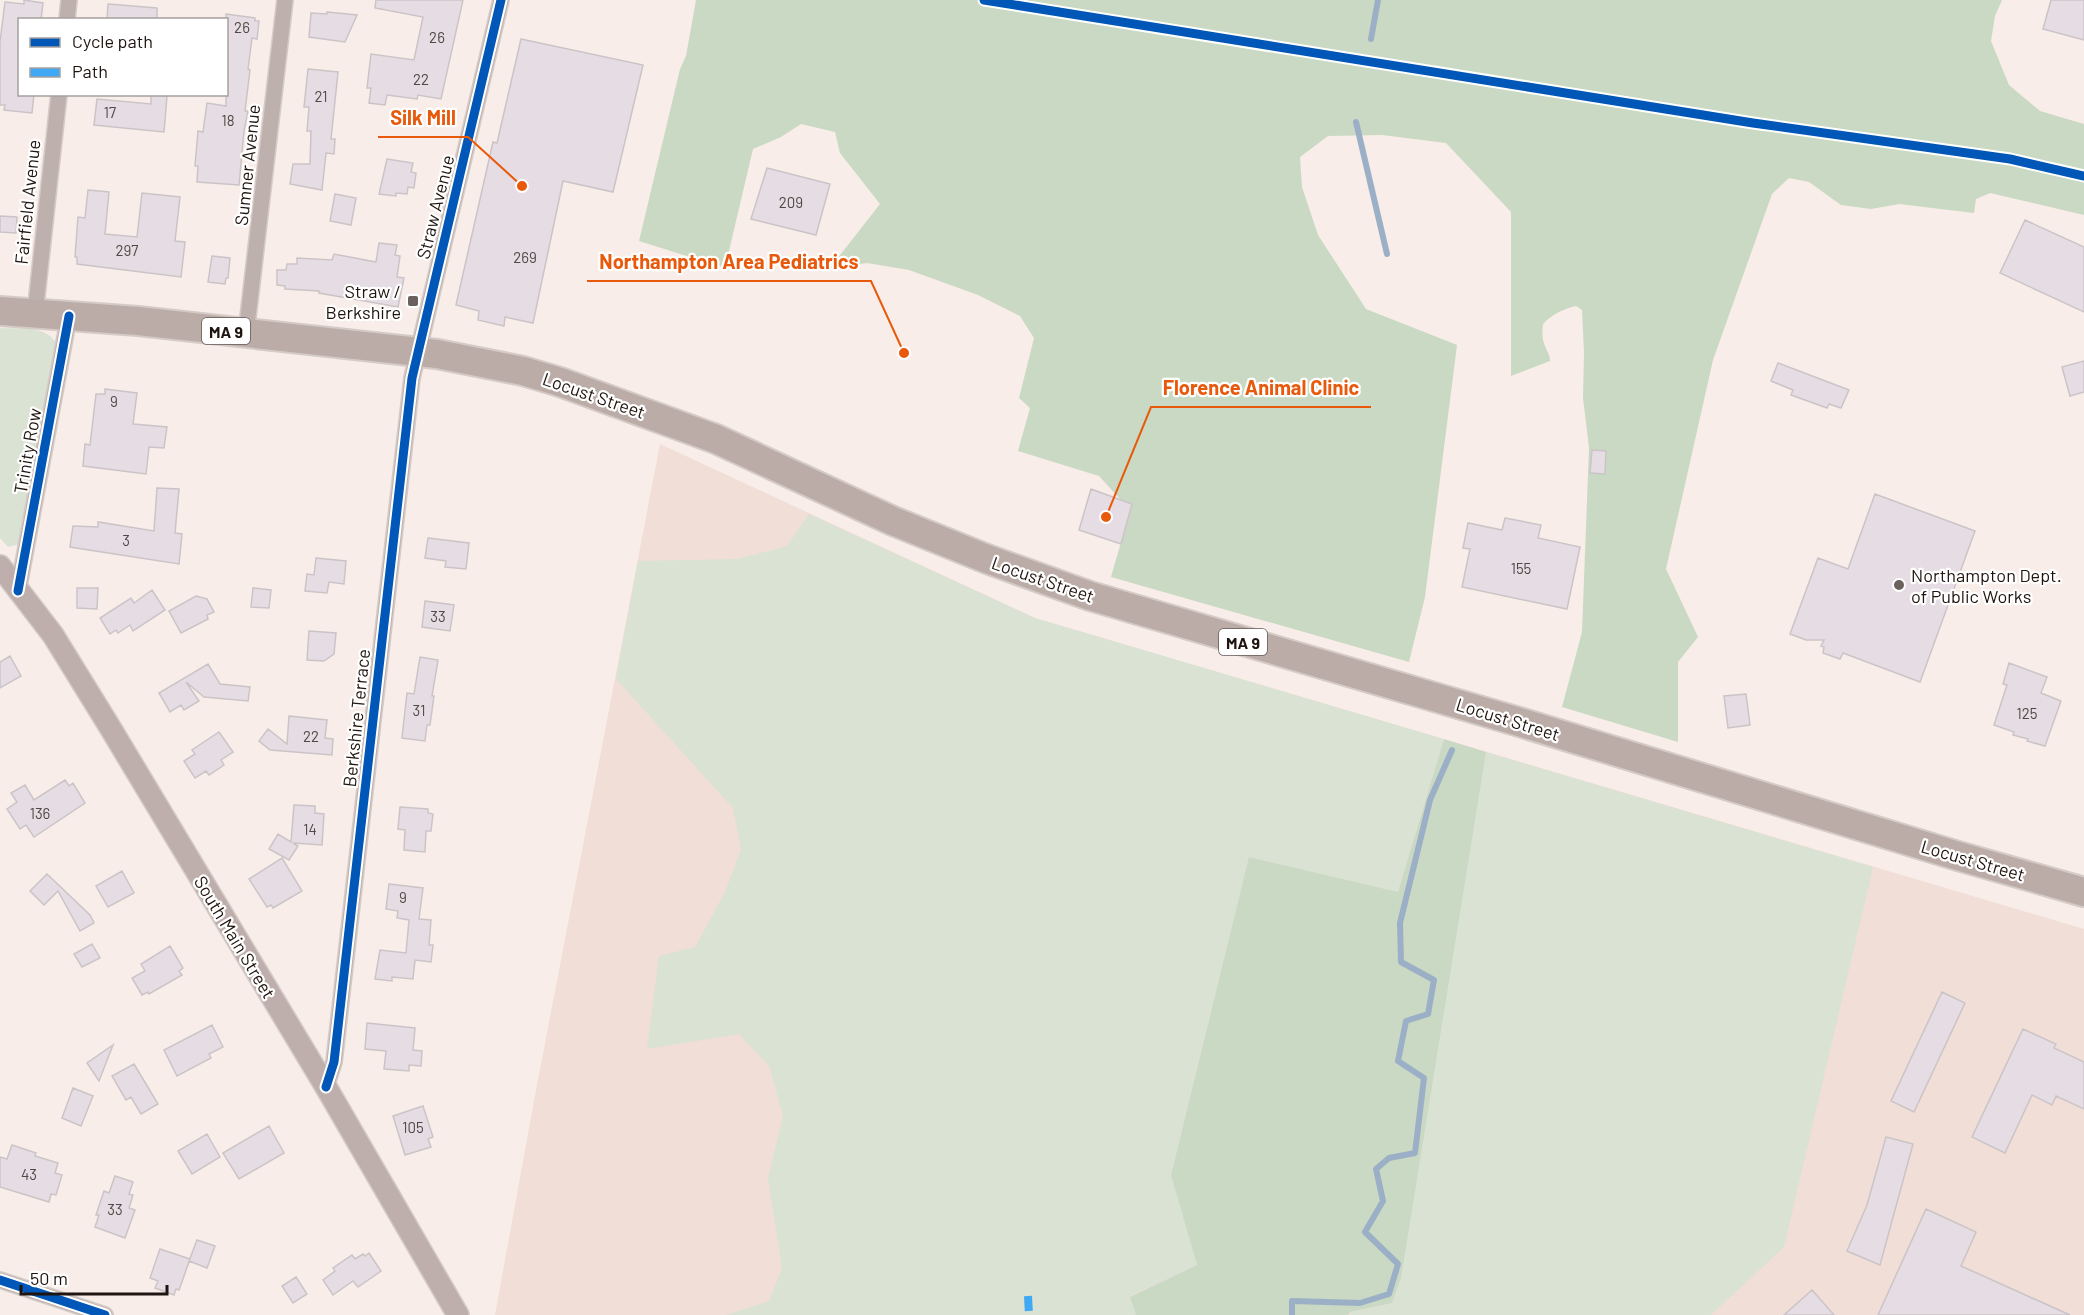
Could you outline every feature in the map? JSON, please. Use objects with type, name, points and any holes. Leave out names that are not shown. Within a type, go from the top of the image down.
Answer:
[{"type":"highway","name":"Locust Street","points":[[0,311],[138,321],[437,354],[524,371],[597,394],[751,454],[921,533],[1090,596],[2084,892]]},
{"type":"main road","name":"South Main Street","points":[[0,566],[53,636],[82,682],[327,1088],[458,1315]]},
{"type":"street","points":[[67,18],[69,0]]},
{"type":"street","name":"Sumner Avenue","points":[[246,334],[285,0]]},
{"type":"street","name":"Straw Avenue","points":[[417,352],[501,0]]},
{"type":"street","name":"Fairfield Avenue","points":[[35,314],[58,96]]},
{"type":"street","name":"Trinity Row","points":[[18,591],[69,316]]},
{"type":"street","name":"Berkshire Terrace","points":[[327,1088],[334,1062],[402,453],[417,352]]},
{"type":"street","points":[[0,1280],[105,1315]]},
{"type":"shaded area","points":[[660,444],[1035,618],[2084,929],[2084,1315],[495,1315]]},
{"type":"green space","points":[[696,0],[2002,0],[1995,16],[1991,41],[2009,85],[2040,111],[2084,124],[2084,215],[1990,193],[1976,199],[1974,213],[1899,204],[1871,209],[1841,205],[1809,182],[1789,178],[1772,194],[1713,360],[1666,569],[1698,637],[1678,662],[1678,742],[1562,707],[1582,632],[1589,448],[1583,398],[1582,310],[1576,306],[1571,307],[1546,320],[1543,324],[1543,335],[1550,361],[1511,376],[1511,212],[1446,143],[1382,135],[1328,136],[1300,157],[1302,187],[1318,235],[1366,309],[1457,345],[1425,597],[1409,662],[1111,577],[1132,504],[1120,499],[1099,476],[1018,451],[1030,408],[1019,398],[1034,338],[1020,316],[978,295],[909,270],[867,263],[830,268],[880,204],[840,153],[835,132],[801,124],[781,137],[753,149],[725,268],[639,241],[680,69],[686,56]]},
{"type":"green space","points":[[0,328],[39,331],[46,333],[56,343],[26,523],[20,544],[8,547],[0,538]]},
{"type":"green space","points":[[809,514],[1035,618],[1444,739],[1398,892],[1249,857],[1171,1174],[1197,1265],[1130,1296],[1136,1315],[726,1315],[769,1301],[782,1268],[768,1178],[783,1116],[769,1066],[739,1034],[647,1049],[659,956],[695,947],[725,892],[741,849],[733,808],[616,679],[638,561],[738,559],[787,546]]},
{"type":"green space","points":[[1444,739],[1486,752],[1401,1278],[1392,1303],[1350,1312],[1348,1315],[1136,1315],[1130,1297],[1197,1265],[1171,1175],[1249,857],[1398,892]]},
{"type":"green space","points":[[1486,752],[1873,867],[1784,1247],[1711,1315],[1350,1315],[1350,1312],[1392,1303]]},
{"type":"building","points":[[24,0],[43,3],[41,18],[18,18],[18,96],[34,96],[32,113],[4,110],[5,105],[0,105],[0,42],[5,2],[24,4]]},
{"type":"building","points":[[376,0],[463,0],[441,99],[418,95],[417,99],[387,95],[385,105],[369,103],[371,88],[367,88],[371,54],[414,60],[423,17],[375,8]]},
{"type":"building","points":[[2051,0],[2084,0],[2084,40],[2043,29]]},
{"type":"building","points":[[108,4],[157,8],[157,18],[107,18]]},
{"type":"building","points":[[327,12],[357,15],[345,42],[309,37],[311,13],[327,14]]},
{"type":"building","points":[[226,14],[255,18],[255,21],[259,21],[257,39],[252,38],[248,69],[250,70],[245,111],[248,111],[239,185],[197,182],[198,166],[195,166],[198,131],[203,132],[207,103],[226,106],[228,18]]},
{"type":"building","points":[[521,39],[643,65],[613,192],[563,181],[533,323],[505,317],[504,326],[478,320],[479,311],[456,305],[493,142],[497,143]]},
{"type":"building","points":[[308,69],[338,72],[331,139],[335,139],[334,154],[326,153],[322,190],[290,184],[293,164],[310,164],[311,131],[307,131],[309,107],[304,107]]},
{"type":"building","points":[[151,96],[167,96],[164,132],[94,125],[97,99],[151,104]]},
{"type":"building","points":[[387,159],[413,163],[411,172],[416,173],[414,188],[408,187],[407,194],[396,193],[396,196],[379,194]]},
{"type":"building","points":[[767,168],[830,184],[816,235],[751,219]]},
{"type":"building","points":[[88,190],[109,192],[105,234],[137,237],[142,193],[180,197],[175,241],[185,242],[181,277],[77,264],[77,257],[75,257],[78,217],[85,218]]},
{"type":"building","points":[[335,194],[356,198],[351,225],[330,221]]},
{"type":"building","points":[[0,216],[17,217],[16,233],[0,232]]},
{"type":"building","points":[[2025,220],[2084,247],[2084,312],[2000,273]]},
{"type":"building","points":[[379,243],[397,245],[395,255],[400,256],[397,277],[404,278],[398,307],[319,293],[319,291],[285,289],[285,286],[277,285],[277,270],[286,270],[287,264],[297,264],[297,258],[332,260],[334,254],[376,262]]},
{"type":"building","points":[[212,256],[230,258],[228,278],[225,284],[208,282]]},
{"type":"building","points":[[2084,361],[2084,392],[2070,396],[2062,367]]},
{"type":"building","points":[[1778,363],[1849,390],[1841,408],[1829,404],[1827,408],[1791,395],[1793,390],[1771,381]]},
{"type":"building","points":[[105,389],[137,393],[133,424],[167,427],[164,448],[149,447],[146,474],[83,466],[85,444],[90,445],[96,394],[105,394]]},
{"type":"building","points":[[1592,450],[1606,451],[1605,474],[1590,473]]},
{"type":"building","points":[[157,488],[179,489],[175,533],[182,534],[179,564],[70,547],[73,526],[98,527],[98,522],[154,531]]},
{"type":"building","points":[[1091,489],[1132,504],[1121,544],[1079,530]]},
{"type":"building","name":"Northampton Dept. of Public Works","points":[[1875,494],[1975,531],[1920,682],[1843,653],[1840,659],[1823,653],[1824,647],[1821,646],[1824,640],[1806,640],[1790,634],[1818,558],[1848,569]]},
{"type":"building","points":[[1505,518],[1541,525],[1538,538],[1580,547],[1567,609],[1462,587],[1470,549],[1463,548],[1468,523],[1502,530]]},
{"type":"building","points":[[428,538],[469,543],[466,569],[445,567],[446,561],[425,558]]},
{"type":"building","points":[[316,558],[346,561],[344,584],[329,582],[327,593],[305,591],[307,574],[314,575]]},
{"type":"building","points":[[77,588],[98,588],[97,609],[77,608]]},
{"type":"building","points":[[253,588],[271,590],[269,608],[251,607]]},
{"type":"building","points":[[152,590],[165,610],[133,631],[130,625],[118,633],[116,630],[110,634],[100,618],[131,598],[134,603]]},
{"type":"building","points":[[196,596],[207,599],[214,612],[207,615],[208,619],[181,633],[169,611]]},
{"type":"building","points":[[425,601],[454,605],[450,631],[422,627]]},
{"type":"building","points":[[309,631],[336,633],[334,654],[324,661],[307,660]]},
{"type":"building","points":[[10,656],[21,676],[0,688],[0,662]]},
{"type":"building","points":[[420,657],[438,660],[430,725],[427,725],[425,741],[402,738],[407,693],[414,694]]},
{"type":"building","points":[[2009,663],[2047,677],[2041,693],[2061,701],[2045,746],[2027,741],[2028,739],[2013,735],[2014,732],[1994,725],[2007,685],[2003,684]]},
{"type":"building","points":[[208,664],[220,684],[250,687],[248,701],[204,697],[186,682],[199,701],[184,710],[181,705],[170,712],[159,693]]},
{"type":"building","points":[[1746,694],[1750,725],[1728,728],[1724,696]]},
{"type":"building","points":[[289,716],[327,720],[325,738],[333,739],[332,755],[270,750],[259,741],[268,729],[287,744]]},
{"type":"building","points":[[219,732],[233,752],[221,760],[224,765],[209,775],[206,771],[195,778],[184,761],[195,754],[192,750]]},
{"type":"building","points":[[65,780],[69,786],[73,783],[85,803],[34,837],[26,825],[20,829],[7,809],[17,802],[11,793],[25,785],[34,800]]},
{"type":"building","points":[[294,805],[315,806],[315,813],[324,814],[322,845],[293,843],[298,846],[289,860],[269,849],[278,834],[291,842]]},
{"type":"building","points":[[400,807],[428,809],[428,813],[433,814],[431,831],[426,831],[425,852],[404,850],[405,830],[398,829]]},
{"type":"building","points":[[282,858],[302,891],[273,908],[271,905],[267,907],[249,879]]},
{"type":"building","points":[[122,871],[134,893],[108,907],[96,886]]},
{"type":"building","points":[[47,874],[90,915],[94,923],[80,931],[58,891],[44,905],[30,891]]},
{"type":"building","points":[[389,884],[423,888],[419,919],[431,920],[429,945],[433,945],[431,962],[415,960],[413,979],[392,977],[392,981],[375,979],[380,950],[406,953],[409,920],[397,918],[398,911],[386,909]]},
{"type":"building","points":[[92,944],[100,958],[82,967],[74,954]]},
{"type":"building","points":[[170,946],[183,968],[179,971],[182,975],[149,994],[148,992],[142,995],[132,978],[145,971],[141,964]]},
{"type":"building","points":[[1942,992],[1965,1003],[1914,1112],[1891,1101]]},
{"type":"building","points":[[367,1023],[415,1028],[413,1050],[422,1051],[421,1066],[409,1065],[409,1071],[384,1069],[386,1051],[365,1049]]},
{"type":"building","points":[[212,1025],[223,1047],[209,1054],[211,1058],[177,1076],[164,1050]]},
{"type":"building","points":[[2023,1029],[2056,1044],[2054,1048],[2084,1062],[2084,1109],[2056,1096],[2052,1105],[2032,1095],[2005,1153],[1972,1137]]},
{"type":"building","points":[[113,1045],[99,1081],[87,1063]]},
{"type":"building","points":[[134,1064],[158,1104],[141,1114],[131,1097],[126,1100],[112,1076]]},
{"type":"building","points":[[73,1088],[93,1096],[81,1126],[62,1118]]},
{"type":"building","points":[[423,1106],[433,1137],[428,1139],[431,1147],[405,1155],[393,1116]]},
{"type":"building","points":[[269,1126],[284,1153],[239,1179],[223,1153]]},
{"type":"building","points":[[207,1134],[220,1157],[192,1174],[178,1151]]},
{"type":"building","points":[[1886,1137],[1913,1144],[1880,1265],[1847,1251],[1867,1205]]},
{"type":"building","points":[[12,1145],[36,1153],[35,1156],[58,1163],[55,1173],[62,1175],[56,1195],[51,1194],[49,1202],[0,1187],[0,1157],[7,1159]]},
{"type":"building","points":[[115,1176],[133,1182],[129,1194],[133,1195],[129,1208],[135,1210],[125,1238],[95,1227],[99,1215],[96,1215],[104,1191],[109,1193]]},
{"type":"building","points":[[1926,1209],[1976,1232],[1961,1266],[2070,1315],[1878,1315]]},
{"type":"building","points":[[197,1240],[215,1246],[207,1268],[189,1261]]},
{"type":"building","points":[[160,1249],[190,1259],[179,1290],[176,1289],[174,1295],[155,1288],[158,1281],[150,1278]]},
{"type":"building","points":[[369,1253],[381,1271],[358,1287],[353,1281],[333,1295],[323,1280],[335,1271],[333,1268],[352,1255],[355,1259]]},
{"type":"building","points":[[296,1277],[307,1294],[293,1303],[282,1286]]},
{"type":"building","points":[[1812,1290],[1834,1315],[1784,1315]]},
{"type":"waterway","points":[[1371,39],[1378,0]]},
{"type":"waterway","points":[[1356,122],[1387,254]]},
{"type":"waterway","points":[[1292,1315],[1292,1301],[1360,1303],[1389,1294],[1398,1264],[1365,1232],[1383,1201],[1376,1169],[1389,1158],[1415,1153],[1424,1078],[1398,1061],[1406,1021],[1428,1014],[1434,980],[1401,962],[1400,923],[1430,800],[1452,750]]},
{"type":"marked path","points":[[1028,1296],[1029,1315]]},
{"type":"cycle path","points":[[326,1087],[334,1062],[412,378],[501,0]]},
{"type":"cycle path","points":[[984,0],[1753,123],[2010,159],[2084,176]]},
{"type":"cycle path","points":[[18,591],[69,316]]},
{"type":"cycle path","points":[[0,1280],[105,1315]]},
{"type":"place","name":"Silk Mill","points":[[522,186]]},
{"type":"place","name":"Straw / Berkshire","points":[[413,301]]},
{"type":"place","name":"Northampton Area Pediatrics","points":[[904,353]]},
{"type":"place","name":"Florence Animal Clinic","points":[[1106,517]]},
{"type":"place","name":"Northampton Dept. of Public Works","points":[[1899,585]]}]
